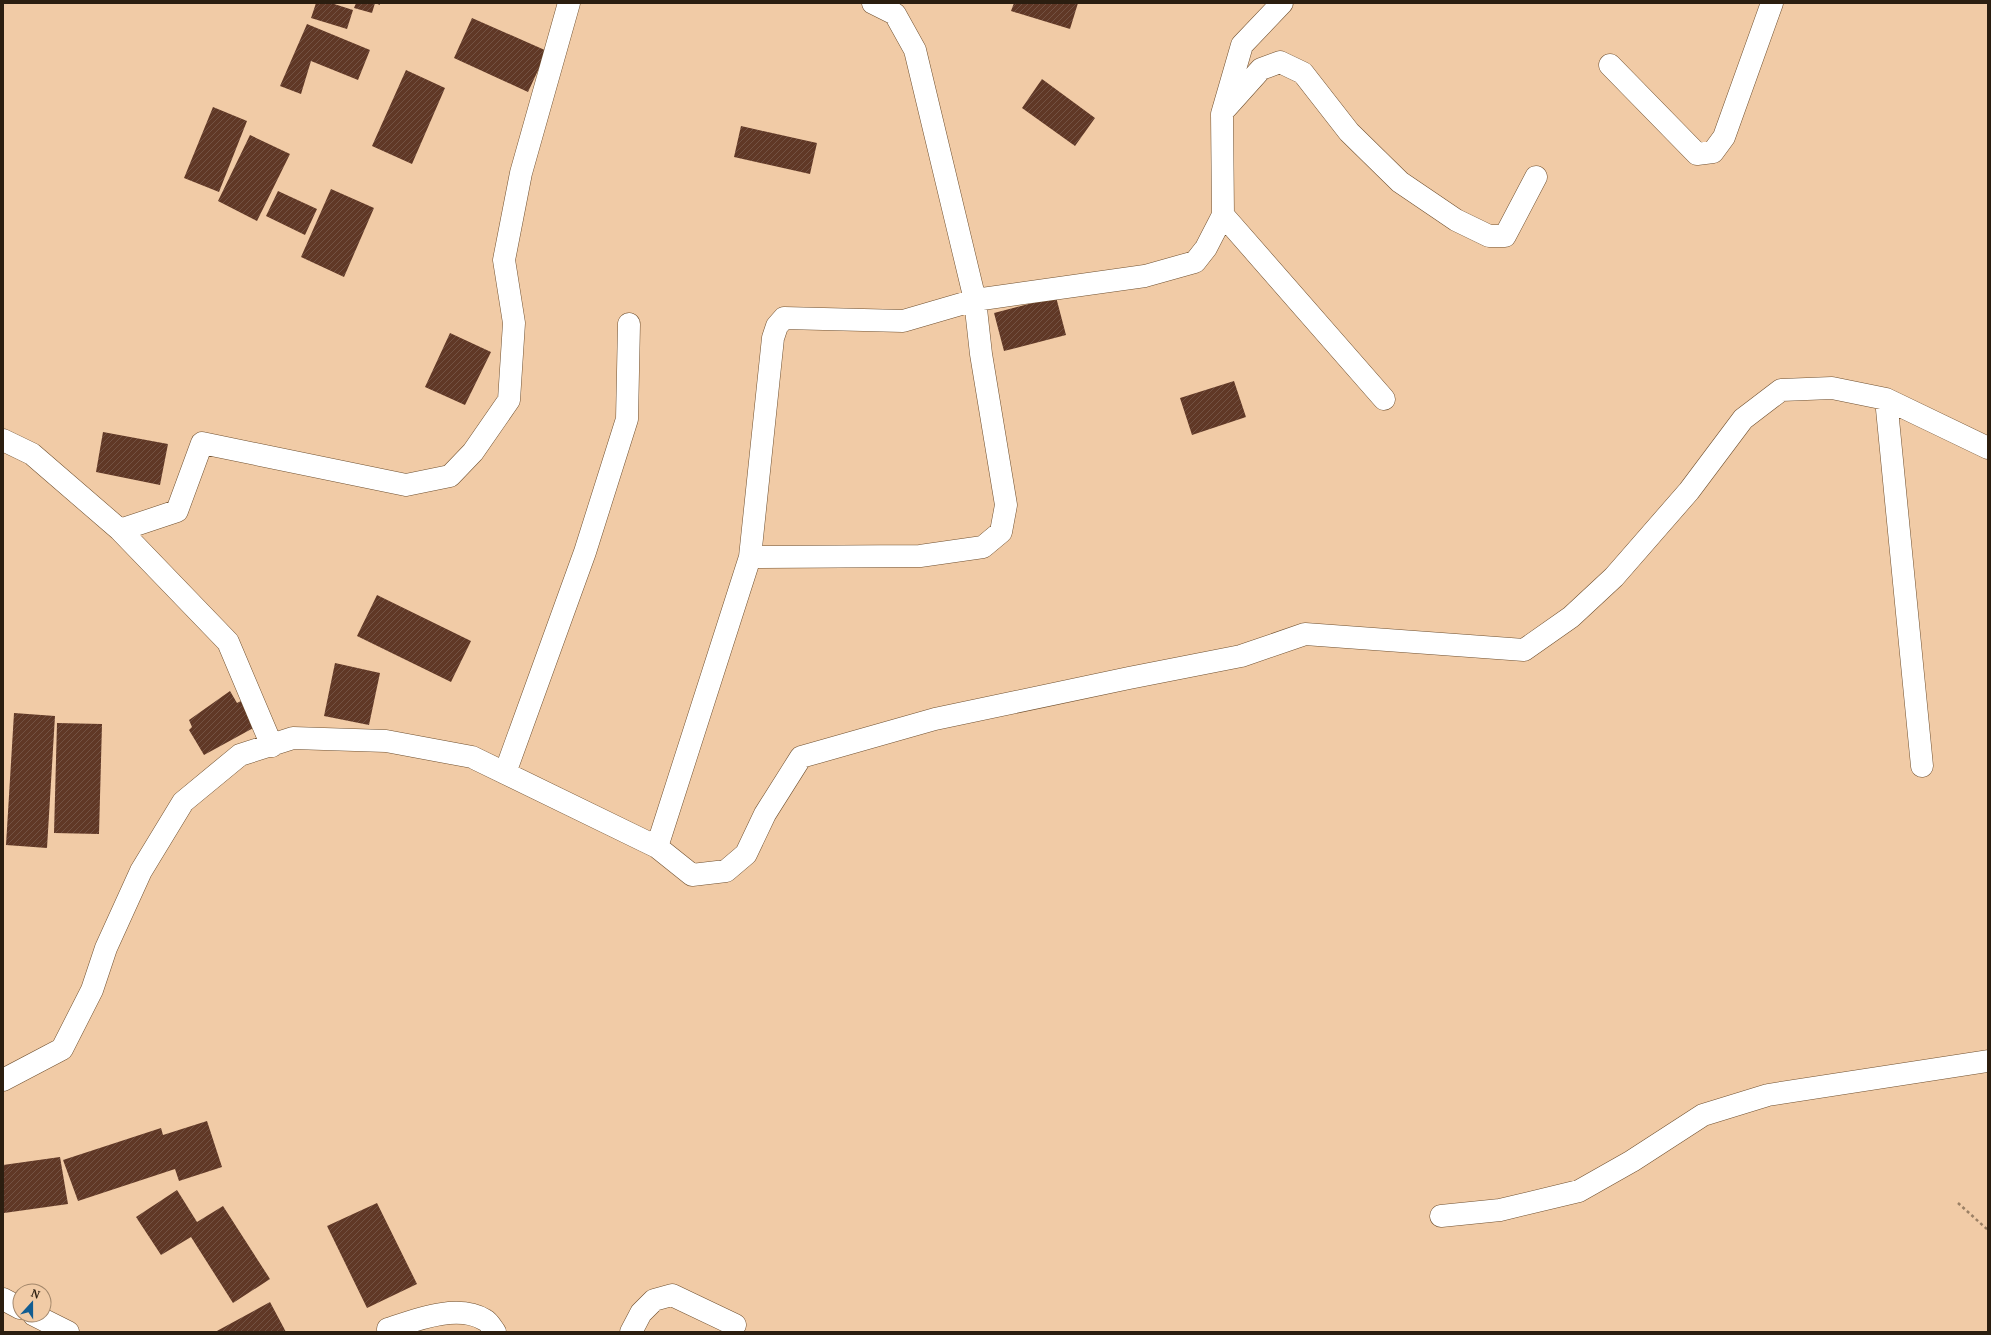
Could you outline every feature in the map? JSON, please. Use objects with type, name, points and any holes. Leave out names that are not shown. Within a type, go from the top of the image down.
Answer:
[{"type":"street","points":[[120,530],[177,511],[202,443],[406,485],[450,476],[473,452],[509,400],[514,323],[504,260],[521,173],[569,3]]},
{"type":"street","points":[[750,557],[920,556],[983,548],[1001,532],[1006,505],[981,354],[975,300],[915,50],[895,14],[873,3]]},
{"type":"street","points":[[657,847],[750,557],[773,338],[778,326],[784,318],[902,321],[975,300],[1144,276],[1194,262],[1206,248],[1223,215],[1222,114],[1242,45],[1282,3]]},
{"type":"street","points":[[1610,65],[1697,154],[1713,152],[1724,137],[1772,3]]},
{"type":"street","points":[[1222,114],[1260,69],[1280,62],[1303,73],[1349,132],[1400,182],[1456,220],[1489,236],[1505,236],[1536,177]]},
{"type":"street","points":[[1223,215],[1384,399]]},
{"type":"street","points":[[505,773],[585,552],[626,419],[629,324]]},
{"type":"street","points":[[3,1080],[62,1049],[92,990],[106,948],[141,871],[183,802],[240,755],[272,746],[292,738],[386,741],[472,757],[657,847],[692,875],[726,871],[746,854],[765,814],[801,757],[935,719],[1241,656],[1305,634],[1524,650],[1571,617],[1614,577],[1689,491],[1743,419],[1781,390],[1832,388],[1886,399],[1988,448]]},
{"type":"street","points":[[1886,399],[1922,766]]},
{"type":"street","points":[[3,440],[32,454],[120,530],[228,642],[272,746]]},
{"type":"street","points":[[1441,1216],[1500,1210],[1579,1191],[1632,1161],[1703,1115],[1768,1095],[1988,1061]]},
{"type":"street","points":[[631,1332],[641,1313],[654,1300],[672,1296],[735,1325]]},
{"type":"street","points":[[388,1329],[438,1313],[468,1314],[486,1320],[495,1332]]},
{"type":"street","points":[[50,1323],[68,1332]]},
{"type":"path","points":[[1958,1203],[1988,1230]]},
{"type":"building","points":[[316,3],[331,3],[353,10],[347,29],[311,18]]},
{"type":"building","points":[[356,3],[375,3],[372,13],[354,8]]},
{"type":"building","points":[[1014,3],[1078,3],[1070,29],[1011,11]]},
{"type":"building","points":[[472,18],[547,51],[528,92],[454,58]]},
{"type":"building","points":[[307,24],[370,50],[358,80],[311,61],[301,94],[280,86]]},
{"type":"building","points":[[406,70],[445,88],[412,164],[372,146]]},
{"type":"building","points":[[1042,79],[1095,118],[1075,146],[1022,108]]},
{"type":"building","points":[[213,107],[247,121],[219,192],[184,178]]},
{"type":"building","points":[[741,126],[817,143],[810,174],[734,157]]},
{"type":"building","points":[[250,135],[290,154],[257,221],[218,201]]},
{"type":"building","points":[[331,189],[374,208],[344,277],[301,257]]},
{"type":"building","points":[[278,191],[317,209],[305,235],[266,216]]},
{"type":"building","points":[[1056,297],[1066,335],[1004,351],[994,313]]},
{"type":"building","points":[[450,333],[491,352],[465,405],[425,387]]},
{"type":"building","points":[[1234,381],[1246,417],[1192,435],[1180,398]]},
{"type":"building","points":[[103,432],[168,444],[160,485],[96,472]]},
{"type":"building","points":[[377,595],[471,641],[451,682],[357,636]]},
{"type":"building","points":[[335,663],[380,673],[369,725],[324,716]]},
{"type":"building","points":[[230,691],[237,703],[241,701],[257,726],[204,755],[189,730],[192,727],[189,720]]},
{"type":"building","points":[[14,713],[55,716],[47,848],[6,845]]},
{"type":"building","points":[[57,723],[102,724],[99,834],[54,833]]},
{"type":"building","points":[[207,1121],[222,1167],[179,1181],[175,1169],[78,1201],[63,1160],[161,1128],[163,1135]]},
{"type":"building","points":[[60,1157],[68,1204],[4,1213],[3,1165]]},
{"type":"building","points":[[177,1190],[197,1222],[223,1206],[270,1279],[233,1303],[191,1237],[161,1255],[136,1217]]},
{"type":"building","points":[[377,1203],[417,1284],[367,1308],[327,1226]]},
{"type":"building","points":[[270,1302],[286,1332],[215,1332]]}]
